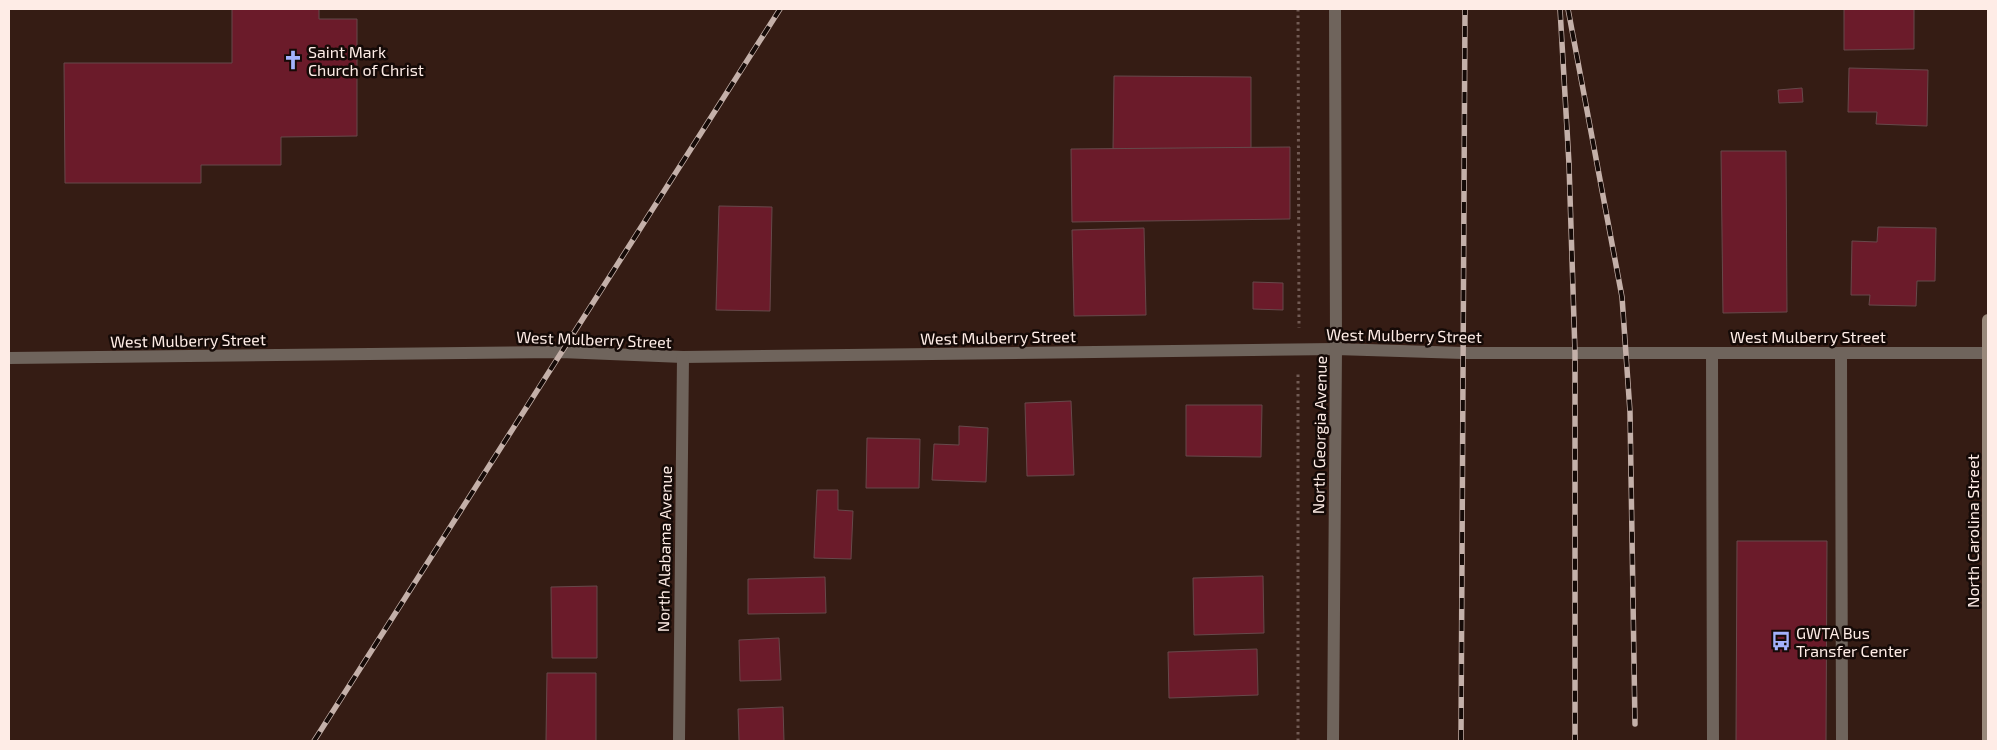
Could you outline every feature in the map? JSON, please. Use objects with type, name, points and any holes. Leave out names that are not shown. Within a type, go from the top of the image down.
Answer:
[{"type":"street","name":"North Georgia Avenue","points":[[1333,741],[1336,349],[1335,9]]},
{"type":"street","name":"North Carolina Street","points":[[1988,320],[1988,741]]},
{"type":"street","name":"West Mulberry Street","points":[[9,358],[562,352],[683,357],[1336,349],[1463,353],[1988,353]]},
{"type":"street","points":[[1712,353],[1713,741]]},
{"type":"street","points":[[1841,353],[1842,741]]},
{"type":"street","name":"North Alabama Avenue","points":[[678,741],[683,357]]},
{"type":"path","points":[[1298,9],[1299,330]]},
{"type":"path","points":[[1298,370],[1298,741]]},
{"type":"building","points":[[232,9],[319,9],[319,19],[357,19],[357,136],[281,137],[281,165],[201,165],[201,183],[65,183],[64,63],[232,63]]},
{"type":"building","points":[[1844,9],[1914,9],[1914,49],[1844,50]]},
{"type":"building","points":[[1849,68],[1928,70],[1927,126],[1876,124],[1877,112],[1848,112]]},
{"type":"building","points":[[1114,76],[1251,77],[1251,148],[1113,149]]},
{"type":"building","points":[[1802,88],[1803,102],[1779,103],[1778,90]]},
{"type":"building","points":[[1290,147],[1290,219],[1072,222],[1071,149]]},
{"type":"building","points":[[1721,151],[1786,151],[1787,312],[1723,313]]},
{"type":"building","points":[[719,206],[772,207],[770,311],[716,310]]},
{"type":"building","points":[[1878,227],[1936,228],[1935,281],[1917,281],[1916,306],[1869,305],[1870,295],[1851,295],[1852,241],[1877,242]]},
{"type":"building","points":[[1144,228],[1146,315],[1074,316],[1072,230]]},
{"type":"building","points":[[1253,282],[1283,283],[1283,310],[1253,309]]},
{"type":"building","points":[[1071,401],[1074,475],[1027,476],[1025,403]]},
{"type":"building","points":[[1186,405],[1262,405],[1261,457],[1186,456]]},
{"type":"building","points":[[959,426],[988,428],[986,482],[932,480],[934,444],[959,445]]},
{"type":"building","points":[[867,438],[920,439],[919,488],[866,488]]},
{"type":"building","points":[[817,490],[838,490],[838,510],[853,511],[851,559],[814,558]]},
{"type":"building","name":"GWTA Bus Transfer Center","points":[[1737,541],[1827,541],[1826,741],[1736,741]]},
{"type":"building","points":[[1263,576],[1264,633],[1194,635],[1193,578]]},
{"type":"building","points":[[825,577],[826,613],[748,614],[748,579]]},
{"type":"building","points":[[597,586],[597,658],[552,658],[551,587]]},
{"type":"building","points":[[779,638],[781,680],[740,681],[739,640]]},
{"type":"building","points":[[1257,649],[1258,695],[1169,698],[1168,652]]},
{"type":"building","points":[[547,673],[596,673],[596,741],[546,741]]},
{"type":"building","points":[[783,707],[784,741],[739,741],[738,709]]},
{"type":"railway","points":[[314,741],[780,9]]},
{"type":"railway","points":[[1461,741],[1465,9]]},
{"type":"railway","points":[[1560,9],[1569,164],[1575,353],[1575,741]]},
{"type":"railway","points":[[1568,9],[1622,297],[1630,412],[1635,724]]},
{"type":"place","name":"Saint Mark Church of Christ","points":[[293,60]]},
{"type":"place","name":"GWTA Bus Transfer Center","points":[[1781,641]]}]
